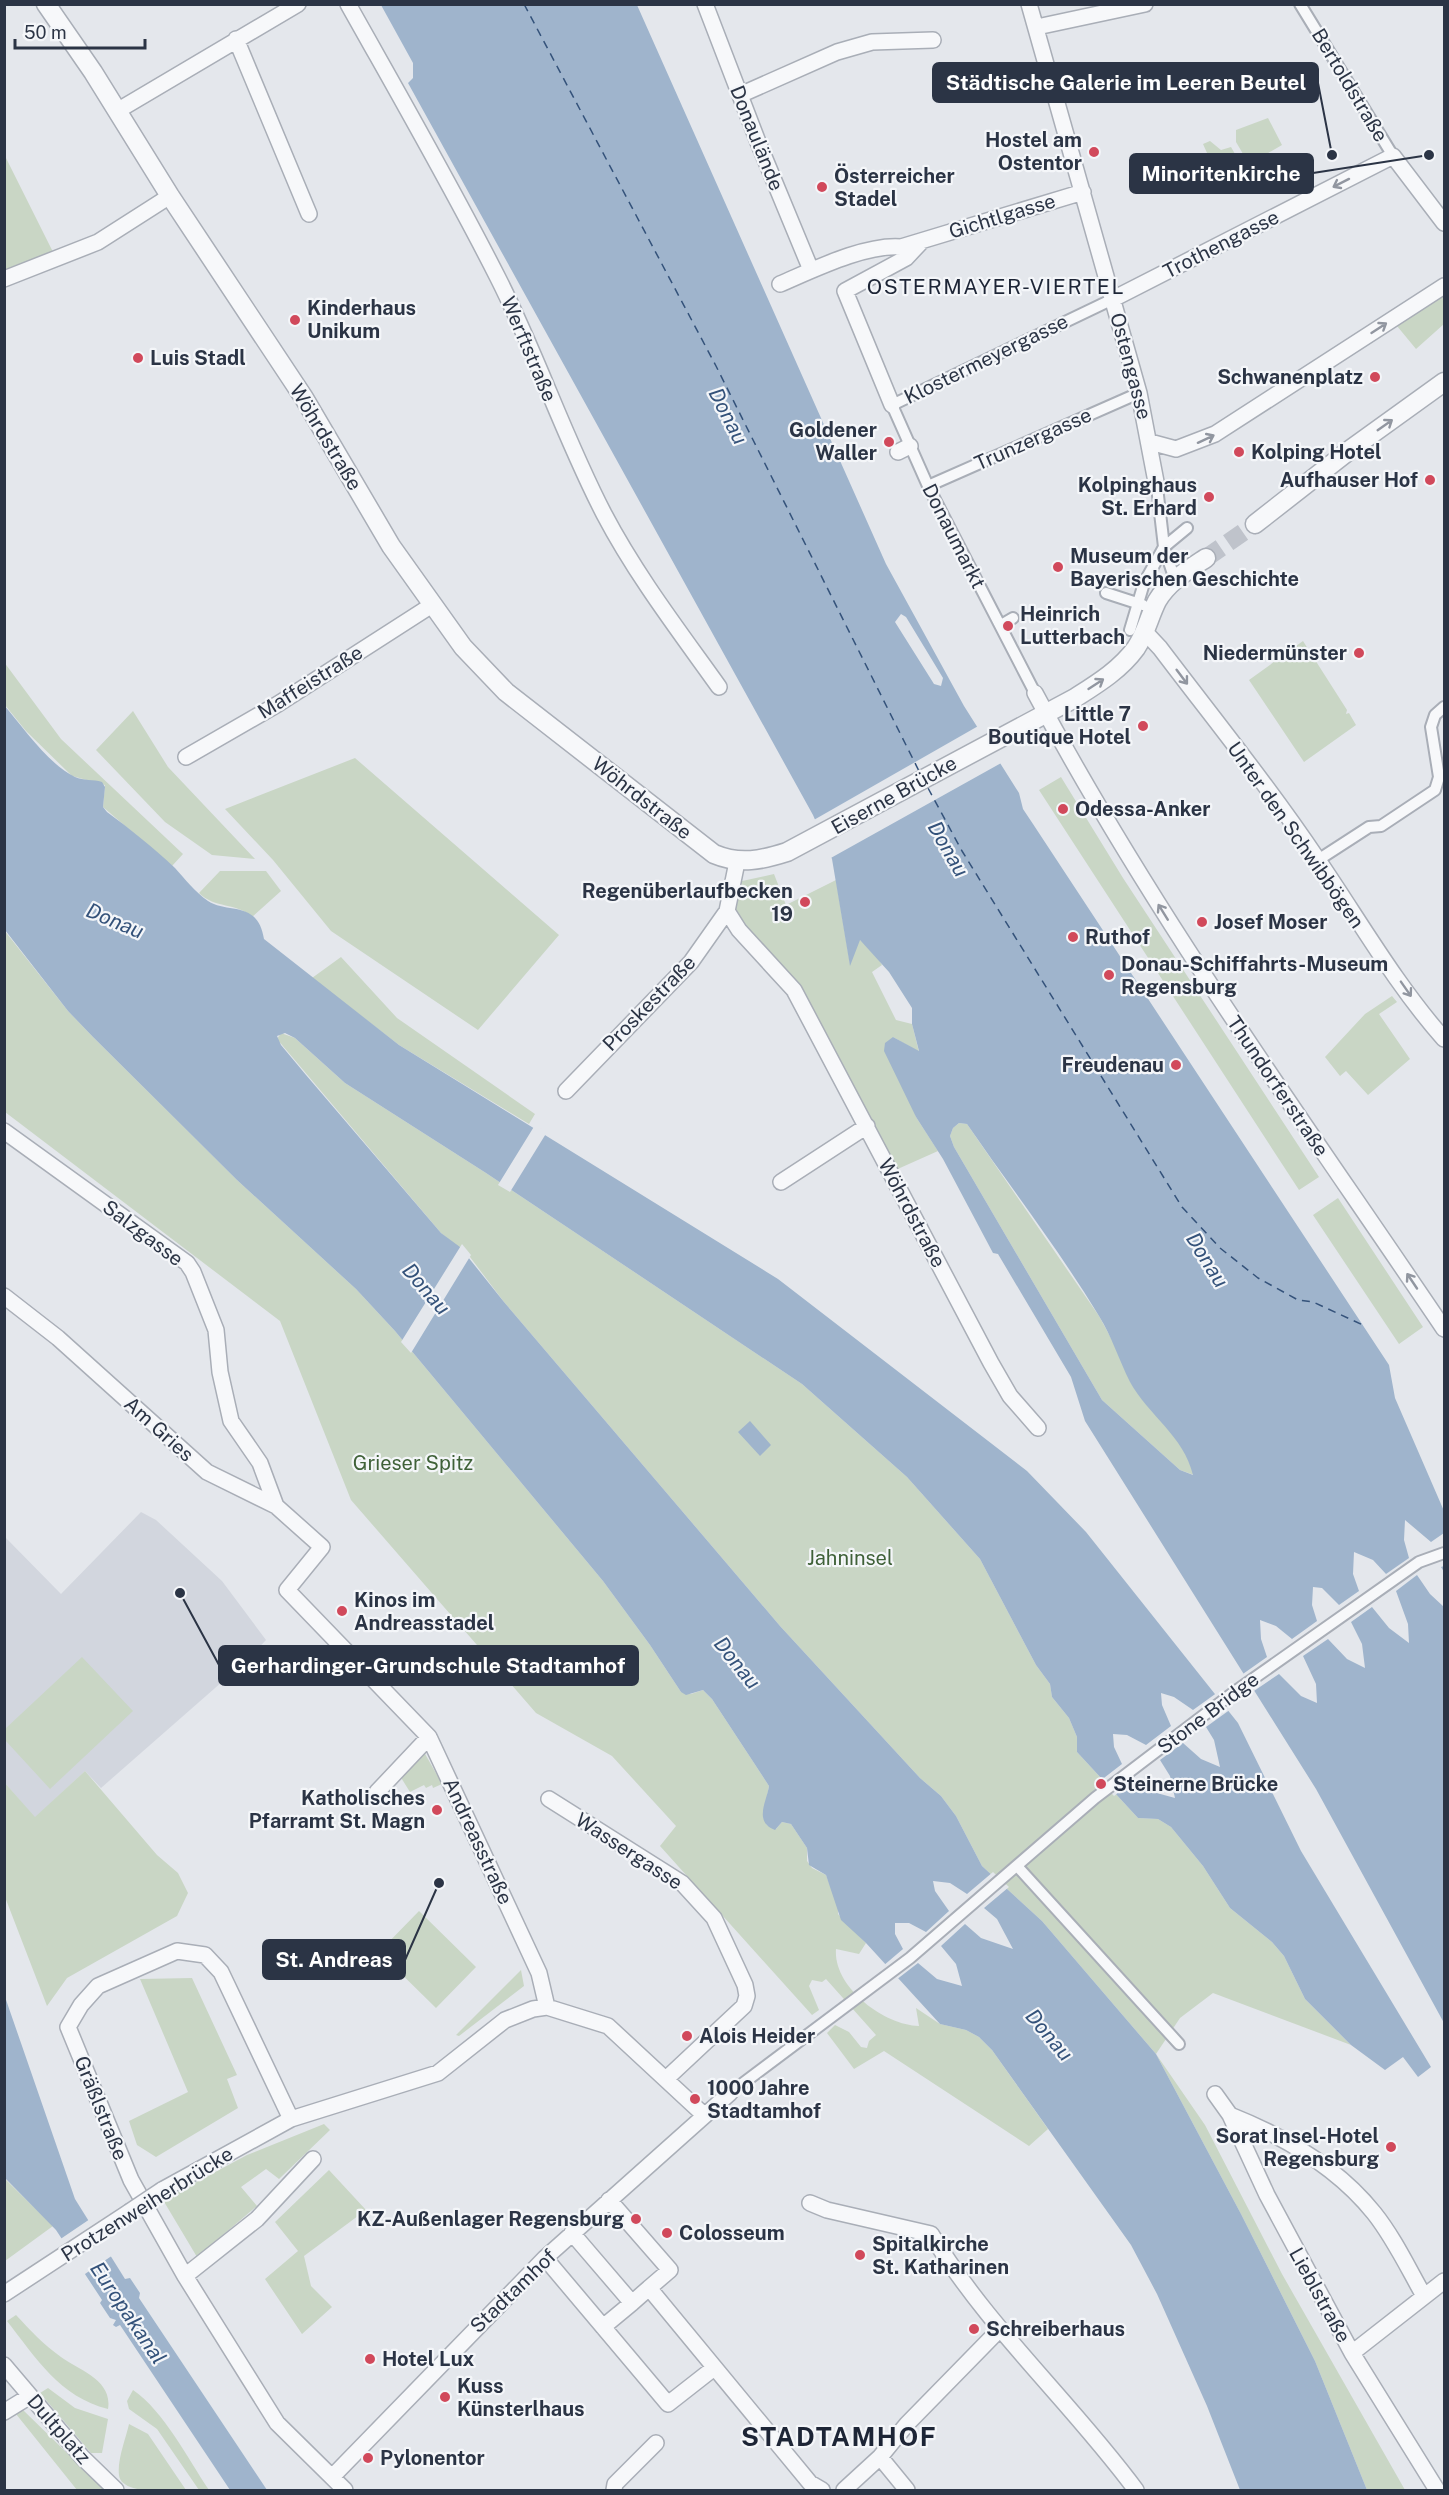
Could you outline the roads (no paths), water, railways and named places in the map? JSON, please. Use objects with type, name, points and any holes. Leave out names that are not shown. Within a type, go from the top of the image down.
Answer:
[{"type":"street","name":"Wöhrdstraße","points":[[46,4],[304,398],[391,546],[463,646],[506,692],[714,854],[737,862]]},
{"type":"street","points":[[117,111],[298,4]]},
{"type":"street","name":"Werftstraße","points":[[348,4],[424,139],[498,279],[524,332],[564,430],[604,514],[642,578],[720,687]]},
{"type":"street","name":"Donaulände","points":[[705,4],[811,270]]},
{"type":"street","name":"Ostengasse","points":[[1029,4],[1139,393],[1150,442],[1156,487]]},
{"type":"street","points":[[1037,27],[1145,4]]},
{"type":"street","name":"Bertoldstraße","points":[[1300,4],[1393,156],[1444,224]]},
{"type":"street","points":[[236,39],[309,214]]},
{"type":"street","points":[[740,95],[837,52],[872,42],[933,40]]},
{"type":"street","name":"Trothengasse","points":[[1113,299],[1393,156]]},
{"type":"street","name":"Gichtlgasse","points":[[811,270],[889,246],[901,247],[922,241],[1083,192]]},
{"type":"street","points":[[4,279],[98,242],[170,196]]},
{"type":"street","name":"Gichtlgasse","points":[[845,291],[906,258],[922,241]]},
{"type":"street","points":[[780,284],[811,270]]},
{"type":"street","points":[[1150,442],[1176,449],[1192,445],[1215,434],[1444,286]]},
{"type":"street","name":"Donaumarkt","points":[[845,291],[892,405],[904,449],[928,486],[1046,714]]},
{"type":"street","name":"Klostermeyergasse","points":[[892,405],[1113,299]]},
{"type":"street","points":[[1255,524],[1351,449],[1444,384]]},
{"type":"street","name":"Trunzergasse","points":[[928,486],[1139,393]]},
{"type":"street","points":[[1156,487],[1164,547],[1174,580]]},
{"type":"street","points":[[1138,631],[1144,583],[1164,547],[1187,528]]},
{"type":"street","name":"Eiserne Brücke","points":[[737,862],[768,858],[810,841],[1046,714],[1110,675],[1135,649],[1138,631],[1174,580],[1206,558]]},
{"type":"street","points":[[1106,593],[1140,604]]},
{"type":"street","name":"Maffeistraße","points":[[186,757],[278,704],[432,605]]},
{"type":"street","points":[[1001,625],[1013,618]]},
{"type":"street","name":"Unter den Schwibbögen","points":[[1138,631],[1160,648],[1318,860],[1428,1021],[1444,1039]]},
{"type":"street","points":[[1318,860],[1369,827],[1381,826],[1435,790],[1442,778],[1431,727],[1435,715],[1444,707]]},
{"type":"street","name":"Thundorferstraße","points":[[1046,714],[1110,830],[1205,978],[1274,1084],[1444,1329]]},
{"type":"street","points":[[728,911],[737,862]]},
{"type":"street","name":"Wöhrdstraße","points":[[728,911],[739,930],[794,990],[991,1363],[1010,1396],[1038,1428]]},
{"type":"street","name":"Proskestraße","points":[[566,1091],[691,962],[728,911]]},
{"type":"street","points":[[781,1182],[867,1126]]},
{"type":"street","name":"Salzgasse","points":[[4,1131],[187,1263],[193,1272],[216,1330],[220,1372],[231,1421],[260,1463],[276,1506]]},
{"type":"street","name":"Am Gries","points":[[4,1296],[58,1338],[207,1472],[276,1506],[322,1547]]},
{"type":"street","name":"Andreasstraße","points":[[322,1547],[286,1590],[429,1737],[538,1973],[547,2007]]},
{"type":"street","name":"Stone Bridge","points":[[730,2092],[910,1958],[1095,1798],[1233,1693],[1419,1562],[1444,1552]]},
{"type":"street","points":[[377,1792],[429,1737]]},
{"type":"street","name":"Wassergasse","points":[[549,1799],[682,1883],[714,1918],[745,1985],[747,1996],[744,2006],[666,2079]]},
{"type":"street","points":[[1017,1866],[1179,2044]]},
{"type":"street","name":"Gräßlstraße","points":[[291,2119],[220,1972],[205,1956],[177,1951],[98,1986],[81,2005],[68,2027],[131,2180],[185,2276],[277,2423],[345,2490]]},
{"type":"street","points":[[547,2007],[608,2026],[704,2115]]},
{"type":"street","name":"Protzenweiherbrücke","points":[[4,2294],[162,2190],[291,2119],[438,2073],[505,2020],[518,2013],[547,2007]]},
{"type":"street","name":"Stadtamhof","points":[[332,2477],[545,2258],[730,2092]]},
{"type":"street","name":"Lieblstraße","points":[[1215,2094],[1230,2115],[1267,2195],[1352,2353],[1437,2490]]},
{"type":"street","points":[[1230,2115],[1256,2126],[1301,2151],[1355,2193],[1392,2238],[1424,2296]]},
{"type":"street","points":[[185,2276],[256,2219],[313,2159]]},
{"type":"street","points":[[603,2327],[670,2270],[609,2200]]},
{"type":"street","points":[[810,2203],[827,2210],[931,2234],[964,2284],[1000,2329],[1082,2421],[1136,2490]]},
{"type":"street","points":[[572,2233],[632,2303]]},
{"type":"street","points":[[545,2258],[668,2404],[714,2368]]},
{"type":"street","points":[[1352,2353],[1444,2281]]},
{"type":"street","points":[[649,2288],[810,2482],[822,2490]]},
{"type":"street","points":[[844,2490],[880,2457],[914,2417],[1000,2329]]},
{"type":"street","name":"Dultplatz","points":[[6,2369],[83,2458],[116,2490]]},
{"type":"street","points":[[4,2412],[30,2396]]},
{"type":"street","points":[[614,2490],[615,2484],[656,2443]]},
{"type":"street","points":[[880,2457],[907,2490]]},
{"type":"water","name":"Donau","points":[[381,5],[637,5],[886,564],[964,706],[1019,793],[1023,809],[1389,1365],[1395,1398],[1444,1511],[1444,2023],[1316,1789],[1085,1421],[1071,1377],[998,1254],[993,1253],[943,1159],[916,1117],[884,1051],[885,1043],[893,1037],[919,1051],[912,1024],[912,1008],[889,972],[860,940],[850,966],[832,859],[813,815],[408,83],[413,78],[413,63]],"holes":[[[959,1123],[967,1124],[1084,1291],[1108,1332],[1130,1382],[1146,1405],[1174,1437],[1193,1475],[1180,1470],[1102,1400],[954,1147],[950,1136],[953,1128]]]},
{"type":"water","name":"Donau","points":[[4,705],[36,744],[65,771],[78,778],[102,782],[105,787],[103,807],[107,812],[159,853],[199,894],[216,905],[241,910],[256,918],[264,939],[399,1045],[778,1279],[1027,1471],[1086,1532],[1238,1723],[1301,1851],[1431,2067],[1418,2077],[1403,2057],[1385,2070],[1351,2045],[1305,1999],[1284,1956],[1272,1942],[1230,1908],[1203,1866],[1171,1827],[1158,1819],[1138,1818],[1077,1752],[1077,1737],[1069,1718],[1052,1697],[1050,1684],[1036,1665],[980,1559],[907,1477],[802,1384],[486,1173],[345,1083],[295,1038],[285,1033],[277,1036],[281,1045],[306,1075],[441,1233],[460,1247],[504,1302],[780,1626],[920,1778],[941,1796],[956,1816],[982,1866],[1042,1921],[1156,2054],[1241,2214],[1315,2361],[1367,2490],[1240,2490],[1207,2406],[1157,2294],[1131,2245],[992,2050],[979,2037],[966,2030],[940,2024],[866,1943],[841,1920],[826,1875],[809,1865],[807,1848],[791,1824],[782,1822],[775,1830],[764,1822],[763,1811],[769,1786],[712,1699],[703,1690],[686,1695],[681,1692],[603,1581],[395,1331],[356,1289],[237,1180],[93,1037],[68,1011],[5,930]]},
{"type":"water","points":[[750,1421],[771,1445],[760,1456],[738,1432]]},
{"type":"water","name":"Europakanal","points":[[4,1994],[75,2199],[125,2279],[130,2278],[140,2293],[139,2298],[267,2490],[230,2490],[120,2325],[116,2327],[113,2325],[116,2320],[110,2318],[100,2303],[102,2300],[56,2230],[5,2178]]},
{"type":"tunnel","points":[[1206,558],[1255,524]]},
{"type":"place","name":"Hostel am Ostentor","points":[[1094,152]]},
{"type":"place","name":"Städtische Galerie im Leeren Beutel","points":[[1332,155]]},
{"type":"place","name":"Minoritenkirche","points":[[1429,155]]},
{"type":"place","name":"Österreicher Stadel","points":[[822,187]]},
{"type":"place","name":"Kinderhaus Unikum","points":[[295,320]]},
{"type":"place","name":"Luis Stadl","points":[[138,358]]},
{"type":"place","name":"Schwanenplatz","points":[[1375,377]]},
{"type":"place","name":"Goldener Waller","points":[[889,442]]},
{"type":"place","name":"Kolping Hotel","points":[[1239,452]]},
{"type":"place","name":"Aufhauser Hof","points":[[1430,480]]},
{"type":"place","name":"Kolpinghaus St. Erhard","points":[[1209,497]]},
{"type":"place","name":"Museum der Bayerischen Geschichte","points":[[1058,567]]},
{"type":"place","name":"Heinrich Lutterbach","points":[[1008,626]]},
{"type":"place","name":"Niedermünster","points":[[1359,653]]},
{"type":"place","name":"Little 7 Boutique Hotel","points":[[1143,726]]},
{"type":"place","name":"Odessa-Anker","points":[[1063,809]]},
{"type":"place","name":"Regenüberlaufbecken 19","points":[[805,902]]},
{"type":"place","name":"Josef Moser","points":[[1202,922]]},
{"type":"place","name":"Ruthof","points":[[1073,937]]},
{"type":"place","name":"Donau-Schiffahrts-Museum Regensburg","points":[[1109,975]]},
{"type":"place","name":"Freudenau","points":[[1176,1065]]},
{"type":"place","name":"Gerhardinger-Grundschule Stadtamhof","points":[[180,1593]]},
{"type":"place","name":"Kinos im Andreasstadel","points":[[342,1611]]},
{"type":"place","name":"Steinerne Brücke","points":[[1101,1784]]},
{"type":"place","name":"Katholisches Pfarramt St. Magn","points":[[437,1810]]},
{"type":"place","name":"St. Andreas","points":[[439,1883]]},
{"type":"place","name":"Alois Heider","points":[[687,2036]]},
{"type":"place","name":"1000 Jahre Stadtamhof","points":[[695,2099]]},
{"type":"place","name":"Sorat Insel-Hotel Regensburg","points":[[1391,2147]]},
{"type":"place","name":"KZ-Außenlager Regensburg","points":[[636,2219]]},
{"type":"place","name":"Colosseum","points":[[667,2233]]},
{"type":"place","name":"Spitalkirche St. Katharinen","points":[[860,2255]]},
{"type":"place","name":"Schreiberhaus","points":[[974,2329]]},
{"type":"place","name":"Hotel Lux","points":[[370,2359]]},
{"type":"place","name":"Kuss Künsterlhaus","points":[[445,2397]]},
{"type":"place","name":"Pylonentor","points":[[368,2458]]},
{"type":"district","name":"OSTERMAYER-VIERTEL","points":[[996,287]]},
{"type":"district","name":"STADTAMHOF","points":[[839,2437]]},
{"type":"park label","name":"Grieser Spitz","points":[[413,1463]]},
{"type":"park label","name":"Jahninsel","points":[[850,1558]]}]
